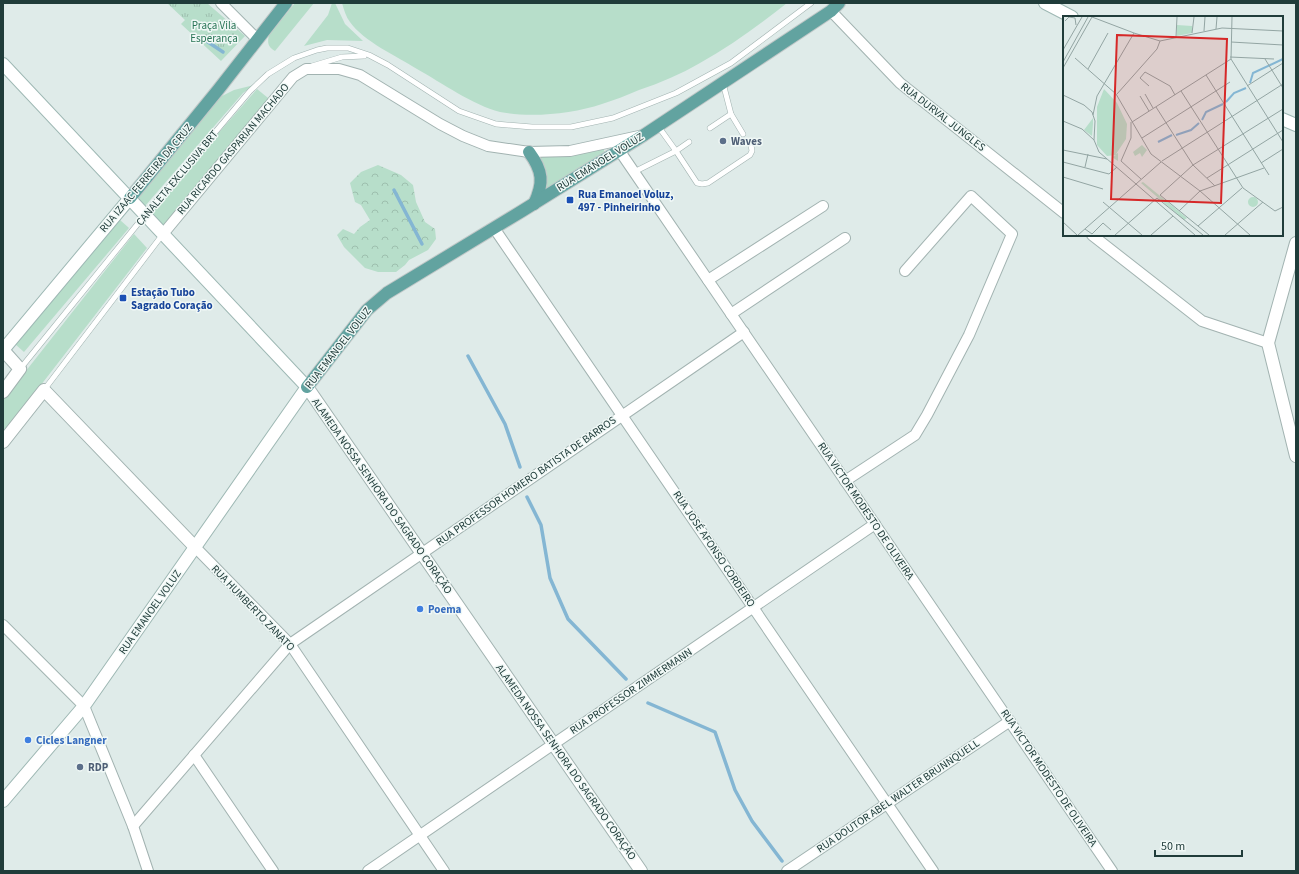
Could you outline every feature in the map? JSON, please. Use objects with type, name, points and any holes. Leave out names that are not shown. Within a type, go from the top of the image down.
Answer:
[{"type":"main road","name":"RUA IZAAC FERREIRA DA CRUZ","points":[[3,350],[130,198],[218,90],[286,3]]},
{"type":"main road","points":[[1045,3],[1070,16]]},
{"type":"main road","name":"RUA EMANOEL VOLUZ","points":[[3,801],[84,706],[307,387],[366,310],[387,293],[534,204],[644,134],[835,7]]},
{"type":"main road","name":"ALAMEDA NOSSA SENHORA DO SAGRADO CORAÇÃO","points":[[3,64],[307,387],[641,871]]},
{"type":"main road","points":[[1283,119],[1296,125]]},
{"type":"main road","points":[[529,152],[538,164],[541,177],[540,191],[534,204]]},
{"type":"main road","points":[[1296,243],[1268,343],[1296,456]]},
{"type":"main road","points":[[3,350],[20,369],[3,392]]},
{"type":"main road","points":[[3,442],[44,390]]},
{"type":"main road","name":"RUA HUMBERTO ZANATO","points":[[44,390],[195,547]]},
{"type":"street","points":[[221,3],[257,39]]},
{"type":"street","name":"RUA DURVAL JUNGLES","points":[[835,7],[900,83],[1063,212]]},
{"type":"street","points":[[306,69],[339,69],[360,75],[440,124],[463,136],[488,146],[529,152],[570,151],[644,134]]},
{"type":"street","name":"RUA RICARDO GASPARIAN MACHADO","points":[[163,234],[293,77],[306,69]]},
{"type":"street","name":"RUA VICTOR MODESTO DE OLIVEIRA","points":[[619,150],[1112,871]]},
{"type":"street","points":[[845,481],[915,435],[969,335],[1012,234],[971,196],[905,271]]},
{"type":"street","points":[[708,280],[823,206]]},
{"type":"street","name":"RUA JOSÉ AFONSO CORDEIRO","points":[[494,228],[933,871]]},
{"type":"street","points":[[1093,236],[1202,321],[1268,343]]},
{"type":"street","points":[[731,314],[845,238]]},
{"type":"street","name":"RUA PROFESSOR HOMERO BATISTA DE BARROS","points":[[132,826],[290,644],[744,332]]},
{"type":"street","name":"RUA PROFESSOR ZIMMERMANN","points":[[368,871],[875,524]]},
{"type":"street","name":"RUA HUMBERTO ZANATO","points":[[195,547],[290,644],[444,871]]},
{"type":"street","points":[[3,625],[84,706],[132,826],[148,871]]},
{"type":"street","name":"RUA DOUTOR ABEL WALTER BRUNNQUELL","points":[[787,871],[1010,721]]},
{"type":"street","points":[[194,755],[273,871]]},
{"type":"lane","name":"CANALETA EXCLUSIVA BRT","points":[[20,369],[145,215],[250,91],[268,74],[294,58],[327,48],[348,48],[369,55],[388,65],[460,111],[496,124],[532,127],[570,127],[613,118],[676,93],[731,63],[811,3]]},
{"type":"lane","points":[[306,69],[342,57],[369,55]]},
{"type":"lane","points":[[723,82],[731,114],[743,134]]},
{"type":"lane","points":[[710,128],[731,114]]},
{"type":"lane","points":[[657,125],[697,183],[708,183],[750,155],[752,151],[751,144]]},
{"type":"lane","points":[[634,172],[676,151],[689,142]]},
{"type":"lane","points":[[44,390],[163,234]]},
{"type":"green space","name":"Praça Vila Esperança","points":[[167,3],[207,3],[245,36],[221,61],[181,24],[185,20]]},
{"type":"green space","points":[[295,3],[314,3],[275,51],[269,44],[269,35]]},
{"type":"green space","points":[[332,3],[335,3],[345,24],[363,41],[327,40],[304,46],[328,15]]},
{"type":"green space","points":[[342,3],[787,3],[723,50],[670,78],[616,99],[590,107],[565,113],[525,115],[500,112],[479,104],[381,48],[363,36],[356,29],[345,13]]},
{"type":"green space","points":[[254,85],[243,93],[145,206],[136,196],[216,99],[234,90]]},
{"type":"green space","points":[[257,89],[273,102],[163,227],[149,212]]},
{"type":"green space","points":[[603,148],[606,155],[542,195],[546,184],[547,175],[542,161],[538,156]]},
{"type":"green space","points":[[378,165],[401,175],[413,185],[416,202],[425,222],[435,229],[436,239],[428,250],[409,260],[396,272],[378,272],[365,268],[344,247],[337,235],[343,229],[354,234],[360,227],[370,220],[361,205],[355,202],[350,183],[361,172]]},
{"type":"green space","points":[[120,220],[129,228],[24,352],[15,344]]},
{"type":"green space","points":[[134,234],[147,248],[3,434],[3,400]]},
{"type":"waterway","points":[[205,40],[223,52]]},
{"type":"waterway","points":[[394,190],[422,244]]},
{"type":"waterway","points":[[468,356],[505,424],[520,467]]},
{"type":"waterway","points":[[527,497],[541,525],[550,578],[568,619],[626,679]]},
{"type":"waterway","points":[[648,703],[715,732],[735,790],[752,821],[782,861]]},
{"type":"place","name":"Waves","points":[[723,141]]},
{"type":"place","name":"Rua Emanoel Voluz, 497 - Pinheirinho","points":[[570,200]]},
{"type":"place","name":"Estação Tubo Sagrado Coração","points":[[123,298]]},
{"type":"place","name":"Poema","points":[[420,609]]},
{"type":"place","name":"Cicles Langner","points":[[28,740]]},
{"type":"place","name":"RDP","points":[[80,767]]}]
